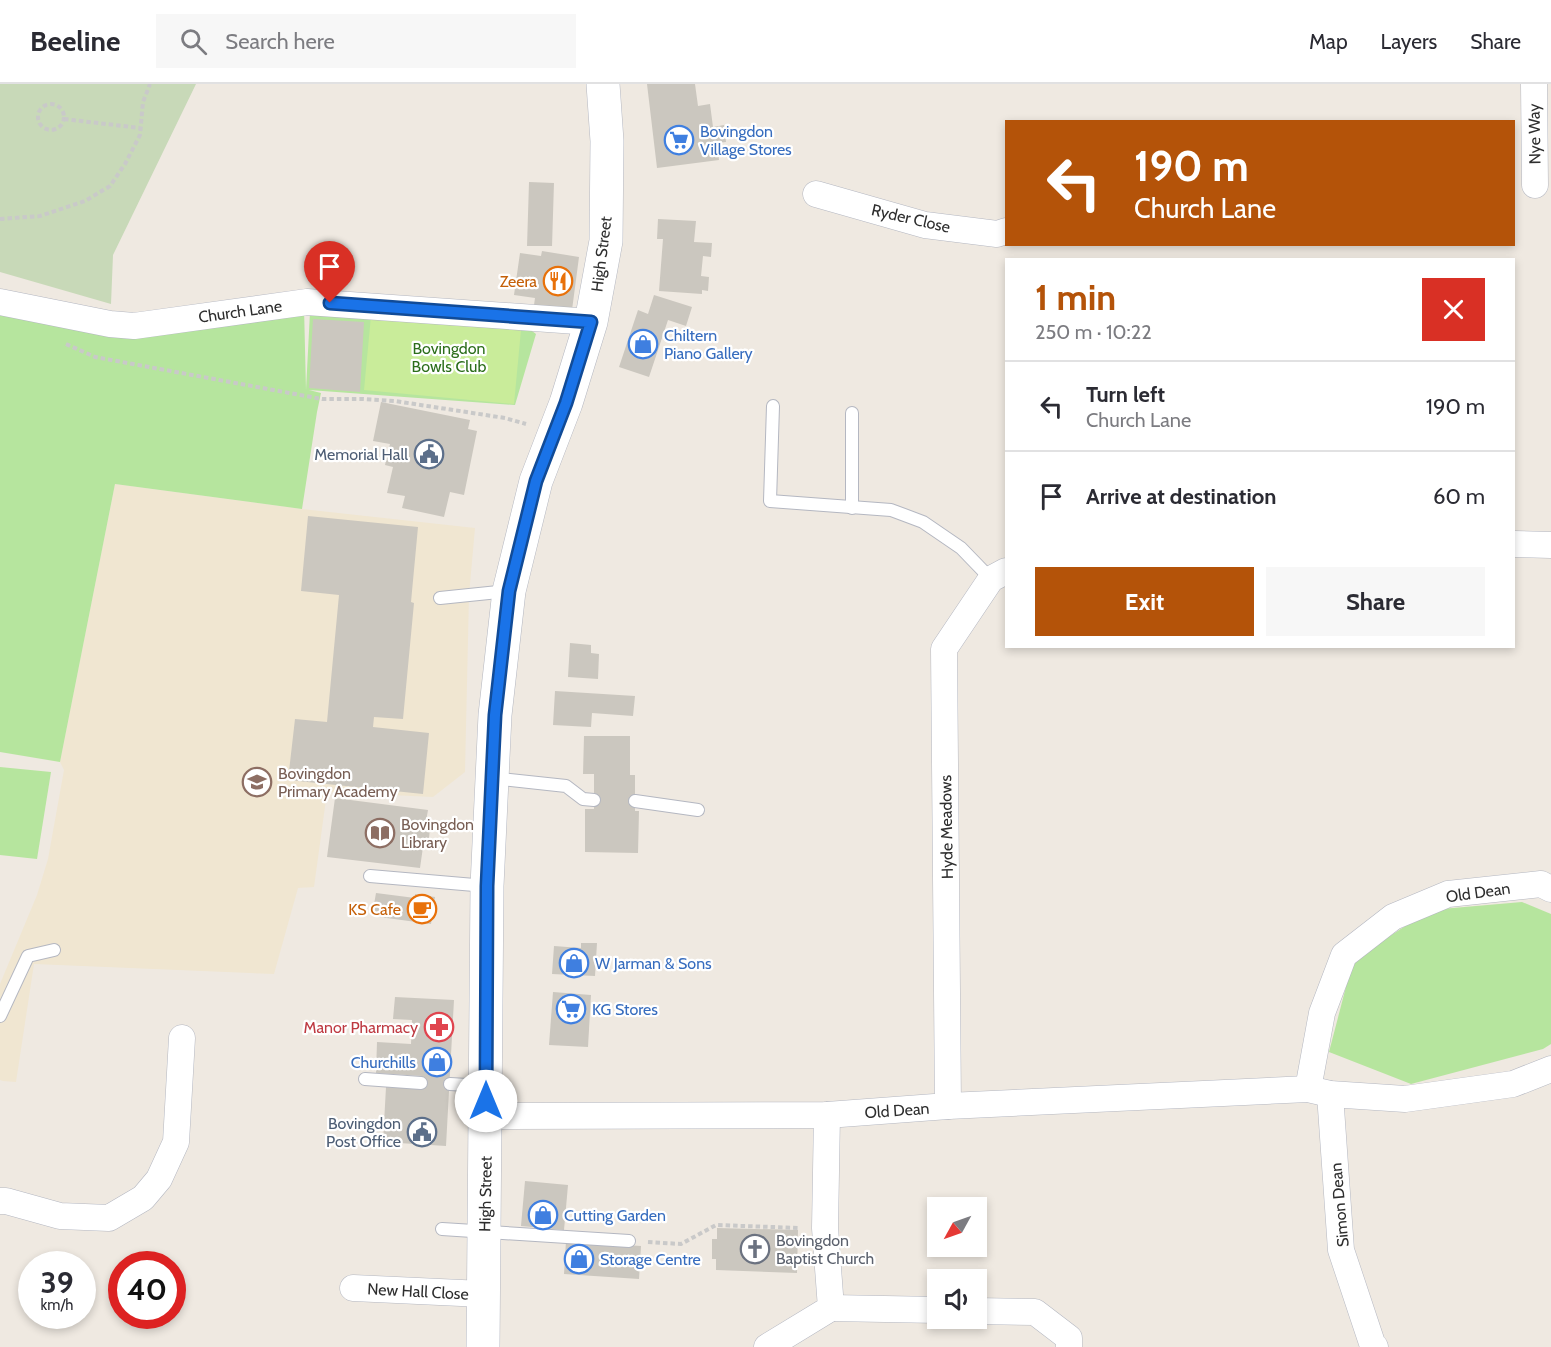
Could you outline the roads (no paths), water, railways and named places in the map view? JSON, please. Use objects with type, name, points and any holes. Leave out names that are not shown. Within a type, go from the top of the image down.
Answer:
[{"type":"street","name":"High Street","points":[[483,1347],[487,886],[495,715],[509,591],[536,481],[566,403],[591,322],[606,241],[607,141],[603,84]]},
{"type":"street","name":"Nye Way","points":[[1533,185],[1534,84]]},
{"type":"street","name":"Ryder Close","points":[[816,194],[925,225],[997,234],[1005,231]]},
{"type":"street","name":"Church Lane","points":[[0,302],[110,324],[134,326],[307,302],[591,322]]},
{"type":"street","points":[[1515,544],[1551,545]]},
{"type":"street","name":"Hyde Meadows","points":[[948,1106],[944,649],[999,575]]},
{"type":"street","name":"Old Dean","points":[[1319,1091],[1322,1013],[1344,955],[1393,917],[1448,894],[1540,884],[1551,889]]},
{"type":"street","points":[[0,1201],[60,1216],[109,1218],[143,1198],[159,1179],[176,1142],[182,1038]]},
{"type":"street","name":"Old Dean","points":[[486,1101],[827,1114],[948,1106],[1319,1091],[1405,1099],[1513,1084],[1551,1069]]},
{"type":"street","name":"Simon Dean","points":[[1319,1091],[1341,1250],[1375,1347]]},
{"type":"street","points":[[827,1114],[825,1228],[831,1308]]},
{"type":"street","name":"New Hall Close","points":[[353,1288],[483,1294]]},
{"type":"street","points":[[767,1347],[831,1308],[927,1311]]},
{"type":"street","points":[[987,1311],[1035,1312],[1069,1338],[1069,1347]]},
{"type":"lane","points":[[772,406],[770,501],[891,510],[923,522],[999,575]]},
{"type":"lane","points":[[852,413],[852,507]]},
{"type":"lane","points":[[440,597],[509,591]]},
{"type":"lane","points":[[492,778],[566,786],[584,799],[594,800]]},
{"type":"lane","points":[[635,801],[698,810]]},
{"type":"lane","points":[[370,876],[487,886]]},
{"type":"lane","points":[[0,1016],[28,956],[54,950]]},
{"type":"lane","points":[[365,1079],[421,1083]]},
{"type":"lane","points":[[450,1084],[486,1101]]},
{"type":"lane","points":[[442,1229],[629,1241]]},
{"type":"place","name":"Bovingdon Village Stores","points":[[679,140]]},
{"type":"place","name":"Zeera","points":[[558,281]]},
{"type":"place","name":"Chiltern Piano Gallery","points":[[643,344]]},
{"type":"place","name":"Memorial Hall","points":[[429,454]]},
{"type":"place","name":"Bovingdon Primary Academy","points":[[257,782]]},
{"type":"place","name":"Bovingdon Library","points":[[380,833]]},
{"type":"place","name":"KS Cafe","points":[[422,909]]},
{"type":"place","name":"W Jarman & Sons","points":[[574,963]]},
{"type":"place","name":"KG Stores","points":[[571,1009]]},
{"type":"place","name":"Manor Pharmacy","points":[[439,1027]]},
{"type":"place","name":"Churchills","points":[[437,1062]]},
{"type":"place","name":"Bovingdon Post Office","points":[[422,1132]]},
{"type":"place","name":"Cutting Garden","points":[[543,1215]]},
{"type":"place","name":"Bovingdon Baptist Church","points":[[755,1249]]},
{"type":"place","name":"Storage Centre","points":[[579,1259]]},
{"type":"park label","name":"Bovingdon Bowls Club","points":[[449,357]]}]
